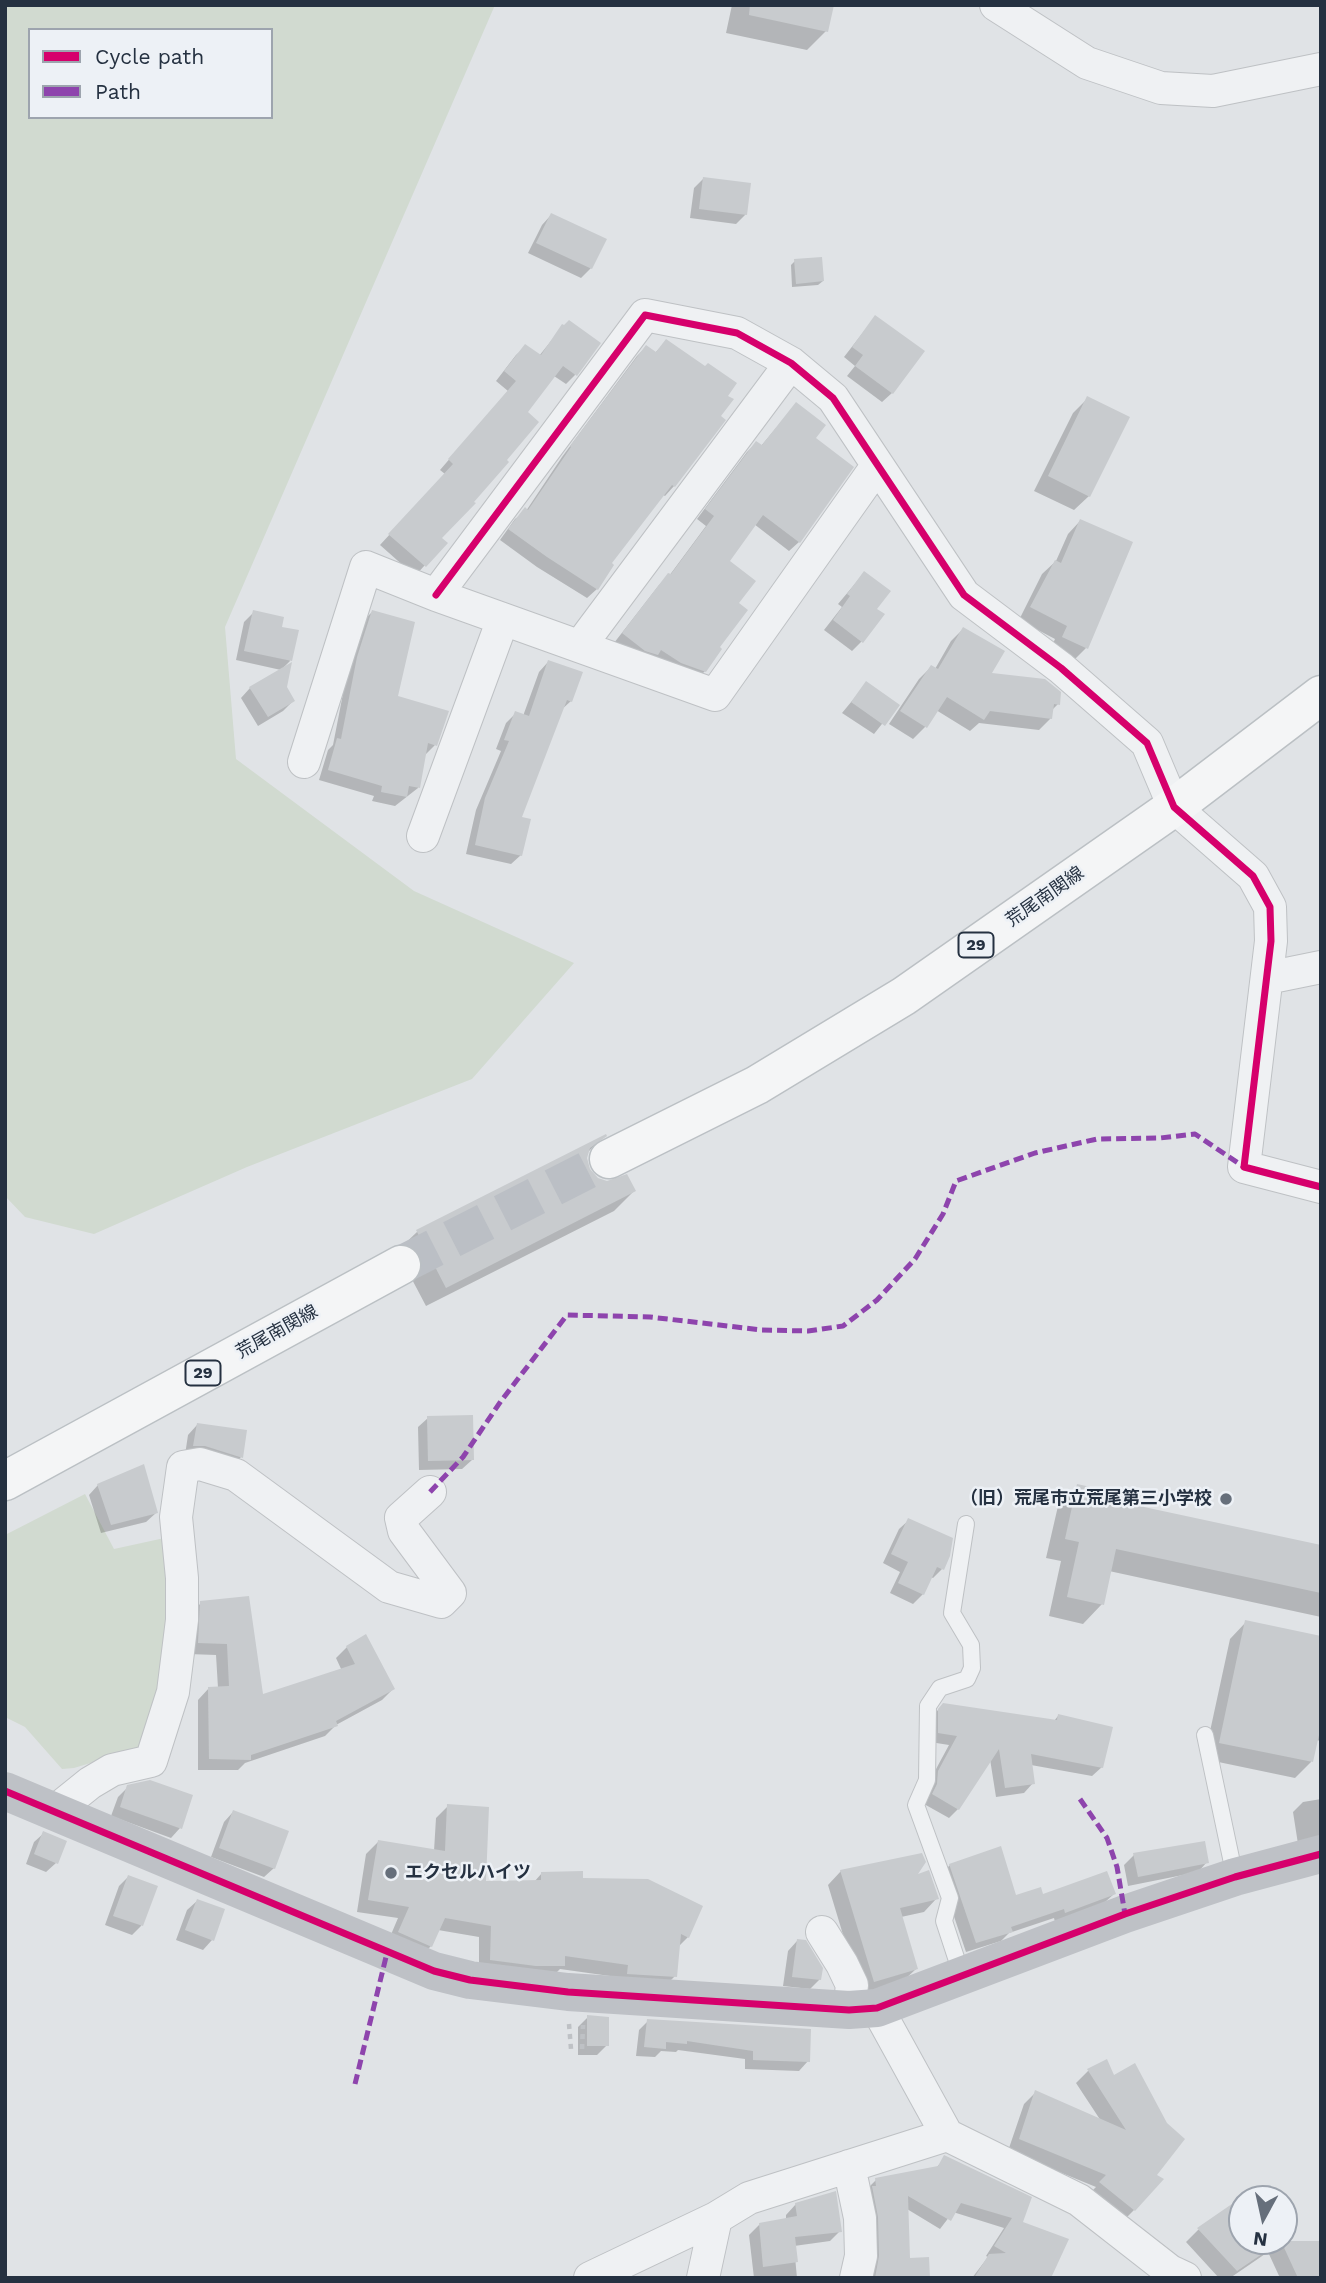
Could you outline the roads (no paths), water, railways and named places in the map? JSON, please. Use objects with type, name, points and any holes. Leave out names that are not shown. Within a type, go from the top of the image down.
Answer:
[{"type":"main road","name":"荒尾南関線","points":[[609,1159],[757,1085],[904,996],[1174,807],[1321,695]]},
{"type":"main road","name":"荒尾南関線","points":[[5,1480],[401,1265]]},
{"type":"street","points":[[996,5],[1087,63],[1161,88],[1213,91],[1321,69]]},
{"type":"street","points":[[436,595],[645,315],[737,333],[791,363],[833,398],[964,595],[1061,668],[1147,743],[1174,807],[1253,877],[1270,907],[1271,941],[1244,1167],[1321,1187]]},
{"type":"street","points":[[580,646],[791,363]]},
{"type":"street","points":[[304,761],[366,567],[436,595],[715,695],[877,466]]},
{"type":"street","points":[[423,836],[503,619]]},
{"type":"street","points":[[1267,978],[1321,967]]},
{"type":"street","points":[[54,1812],[90,1783],[112,1770],[151,1761],[173,1692],[182,1620],[182,1578],[176,1517],[183,1467],[200,1464],[236,1475],[389,1587],[441,1602],[450,1593],[404,1531],[401,1518],[430,1492]]},
{"type":"street","points":[[5,1791],[434,1971],[470,1980],[568,1992],[863,2009],[962,1976],[1125,1914],[1235,1877],[1321,1854]]},
{"type":"street","points":[[822,1932],[842,1964],[863,2009],[898,2051],[941,2126],[1079,2200],[1170,2272],[1185,2278]]},
{"type":"street","points":[[590,2278],[716,2218],[749,2198],[849,2166],[941,2126]]},
{"type":"street","points":[[849,2166],[860,2218],[861,2256],[856,2278]]},
{"type":"street","points":[[703,2278],[716,2218]]},
{"type":"lane","points":[[962,1976],[944,1921],[950,1898],[916,1805],[928,1780],[928,1706],[940,1688],[967,1679],[972,1668],[971,1645],[952,1613],[967,1524]]},
{"type":"lane","points":[[1205,1735],[1235,1877]]},
{"type":"tunnel","points":[[401,1265],[609,1159]]},
{"type":"place","name":"（旧）荒尾市立荒尾第三小学校","points":[[1226,1499]]},
{"type":"place","name":"エクセルハイツ","points":[[391,1873]]}]
